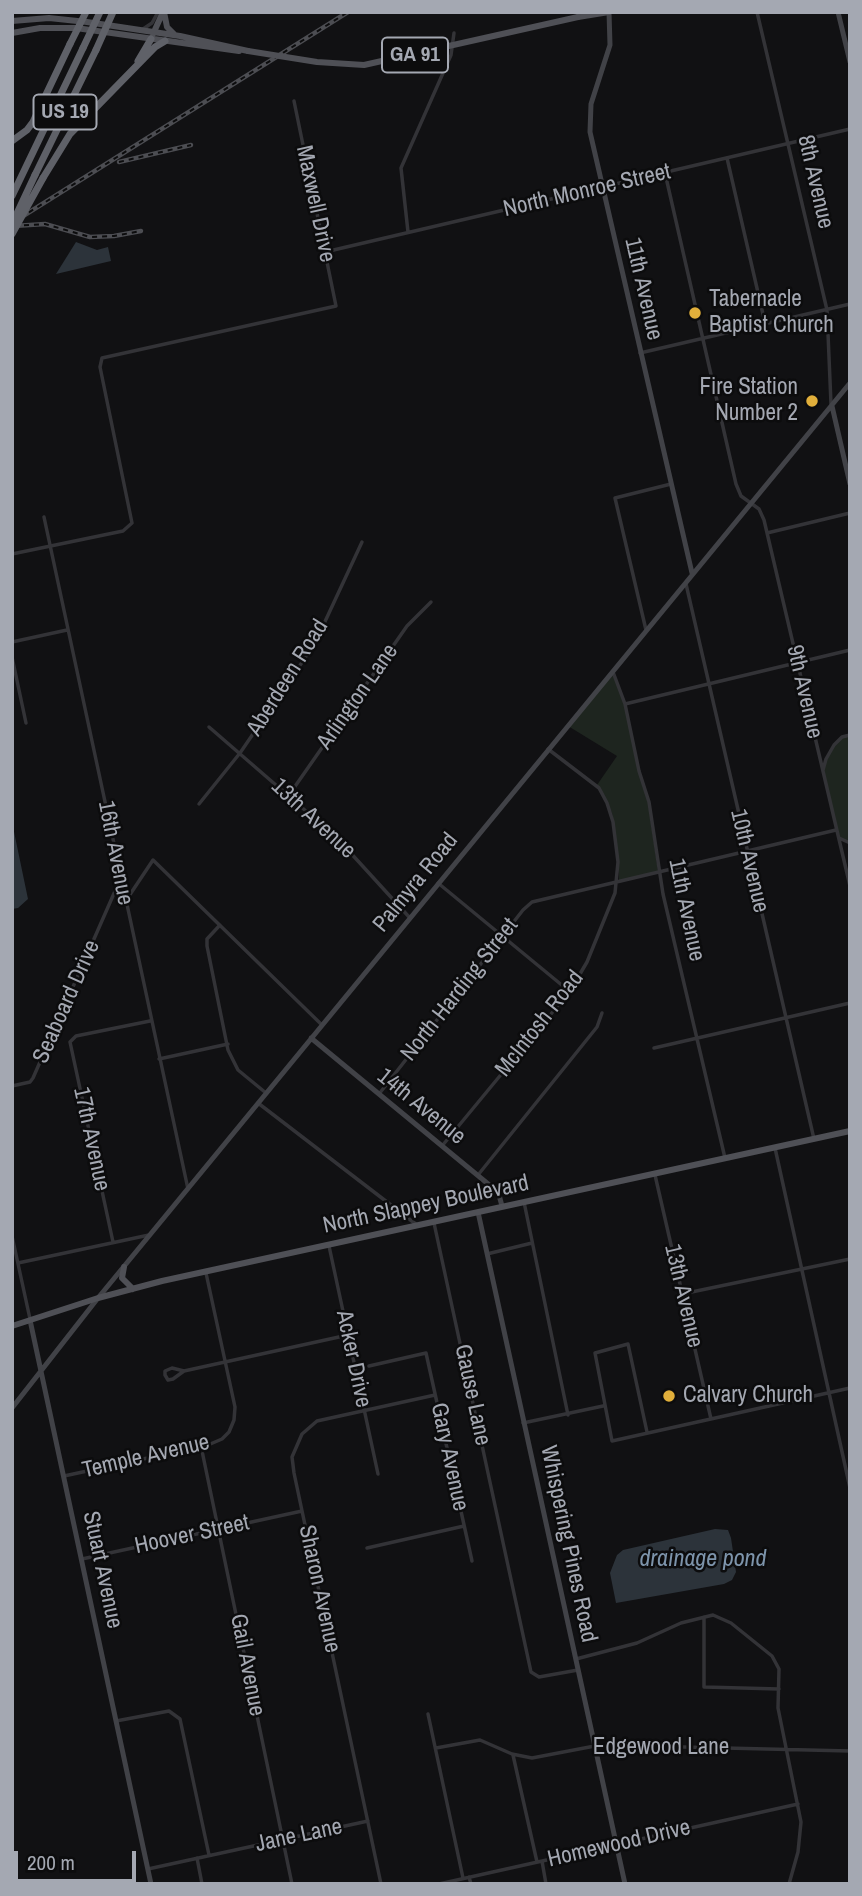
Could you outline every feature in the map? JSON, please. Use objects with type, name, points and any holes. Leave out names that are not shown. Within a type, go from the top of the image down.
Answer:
[{"type":"highway","points":[[12,141],[33,122],[86,12]]},
{"type":"highway","name":"US 19","points":[[13,193],[100,12]]},
{"type":"highway","name":"US 19","points":[[12,224],[39,176],[113,12]]},
{"type":"highway","points":[[132,71],[153,36]]},
{"type":"highway","points":[[12,234],[39,176],[70,134],[157,45],[165,41]]},
{"type":"main road","points":[[153,36],[161,12]]},
{"type":"main road","points":[[161,12],[168,29],[180,36]]},
{"type":"main road","name":"GA 91","points":[[578,17],[590,12]]},
{"type":"main road","name":"GA 91","points":[[12,21],[49,18],[140,30],[165,41],[317,62],[364,65],[609,12]]},
{"type":"main road","name":"GA 91","points":[[12,33],[60,27],[180,36],[248,51]]},
{"type":"main road","name":"North Slappey Boulevard","points":[[12,1326],[97,1298],[206,1271],[850,1132]]},
{"type":"main road","points":[[124,1267],[122,1278],[134,1289]]},
{"type":"street","points":[[140,30],[152,23],[161,12]]},
{"type":"street","name":"11th Avenue","points":[[609,12],[610,49],[595,89],[589,120],[590,132],[692,573]]},
{"type":"street","name":"8th Avenue","points":[[757,12],[827,310],[832,406],[850,484]]},
{"type":"street","points":[[838,12],[850,62]]},
{"type":"street","points":[[408,233],[401,168],[452,55],[454,33]]},
{"type":"street","name":"Maxwell Drive","points":[[50,546],[128,528],[132,523],[100,367],[102,358],[336,306],[294,101]]},
{"type":"street","name":"North Monroe Street","points":[[325,252],[850,129]]},
{"type":"street","points":[[727,158],[765,324]]},
{"type":"street","points":[[665,173],[736,484],[741,496],[751,502]]},
{"type":"street","points":[[640,353],[850,304]]},
{"type":"street","name":"Palmyra Road","points":[[12,1408],[97,1298],[850,383]]},
{"type":"street","points":[[646,630],[615,498],[671,484]]},
{"type":"street","name":"9th Avenue","points":[[751,502],[762,514],[767,533],[850,886]]},
{"type":"street","points":[[767,533],[850,513]]},
{"type":"street","name":"16th Avenue","points":[[44,517],[188,1189]]},
{"type":"street","name":"Aberdeen Road","points":[[199,804],[240,753],[312,647],[362,542]]},
{"type":"street","points":[[12,554],[50,546]]},
{"type":"street","name":"10th Avenue","points":[[685,582],[814,1139]]},
{"type":"street","name":"Arlington Lane","points":[[289,795],[407,626],[431,602]]},
{"type":"street","points":[[12,642],[67,630]]},
{"type":"street","points":[[625,704],[850,650]]},
{"type":"street","points":[[12,657],[26,723]]},
{"type":"street","name":"11th Avenue","points":[[613,671],[625,704],[639,771],[653,819],[659,872],[725,1158]]},
{"type":"street","name":"13th Avenue","points":[[209,727],[337,838],[410,918]]},
{"type":"street","points":[[822,772],[825,759],[834,745],[842,737],[850,736]]},
{"type":"street","name":"McIntosh Road","points":[[442,1146],[581,975],[618,882],[613,822],[603,795],[599,788],[548,749]]},
{"type":"street","name":"North Harding Street","points":[[378,1095],[532,902],[836,830]]},
{"type":"street","points":[[838,838],[850,843]]},
{"type":"street","points":[[125,902],[153,860],[322,1025]]},
{"type":"street","name":"Seaboard Drive","points":[[12,1086],[27,1083],[36,1072],[120,880]]},
{"type":"street","points":[[438,883],[570,991]]},
{"type":"street","points":[[220,925],[208,939],[207,946],[232,1060],[238,1070],[266,1093]]},
{"type":"street","points":[[654,1048],[850,1003]]},
{"type":"street","points":[[478,1175],[597,1027],[602,1013]]},
{"type":"street","name":"17th Avenue","points":[[113,1242],[70,1042],[73,1038],[150,1021]]},
{"type":"street","name":"14th Avenue","points":[[311,1038],[497,1191],[502,1206]]},
{"type":"street","points":[[159,1059],[228,1044]]},
{"type":"street","points":[[258,1103],[416,1225]]},
{"type":"street","points":[[775,1147],[850,1489]]},
{"type":"street","name":"13th Avenue","points":[[654,1174],[710,1419]]},
{"type":"street","points":[[524,1202],[568,1415]]},
{"type":"street","name":"Whispering Pines Road","points":[[478,1212],[625,1884]]},
{"type":"street","name":"Gause Lane","points":[[433,1221],[534,1676],[578,1670]]},
{"type":"street","points":[[18,1263],[151,1234]]},
{"type":"street","name":"Stuart Avenue","points":[[12,1236],[151,1884]]},
{"type":"street","points":[[487,1254],[533,1243]]},
{"type":"street","name":"Acker Drive","points":[[329,1244],[378,1474]]},
{"type":"street","points":[[682,1294],[850,1259]]},
{"type":"street","name":"Temple Avenue","points":[[64,1476],[201,1446],[222,1439],[232,1427],[235,1407],[206,1271]]},
{"type":"street","points":[[184,1371],[173,1379],[166,1378],[165,1371],[168,1370],[184,1371],[348,1335]]},
{"type":"street","points":[[647,1432],[628,1344],[595,1353],[612,1441],[850,1388]]},
{"type":"street","name":"Gary Avenue","points":[[369,1366],[426,1353],[472,1562]]},
{"type":"street","name":"Sharon Avenue","points":[[381,1884],[292,1457],[299,1438],[317,1421],[435,1395]]},
{"type":"street","points":[[523,1423],[604,1406]]},
{"type":"street","name":"Gail Avenue","points":[[201,1446],[292,1884]]},
{"type":"street","name":"Hoover Street","points":[[82,1559],[302,1511]]},
{"type":"street","points":[[367,1548],[464,1526]]},
{"type":"street","points":[[576,1659],[638,1643],[681,1623],[713,1615],[725,1618],[772,1656],[779,1669],[778,1708],[801,1831],[789,1884]]},
{"type":"street","points":[[704,1617],[704,1687],[779,1689]]},
{"type":"street","points":[[116,1721],[169,1711],[180,1720],[209,1855]]},
{"type":"street","points":[[428,1714],[463,1878]]},
{"type":"street","name":"Edgewood Lane","points":[[436,1748],[480,1740],[513,1755],[532,1758],[594,1745],[850,1751]]},
{"type":"street","points":[[513,1755],[547,1884]]},
{"type":"street","name":"Homewood Drive","points":[[439,1884],[798,1804]]},
{"type":"street","name":"Jane Lane","points":[[148,1869],[368,1821]]},
{"type":"street","points":[[197,1858],[202,1884]]},
{"type":"street","points":[[469,1877],[471,1884]]},
{"type":"shaded area","points":[[612,671],[623,699],[648,802],[658,871],[619,881],[612,813],[597,785],[617,756],[568,726]]},
{"type":"shaded area","points":[[850,736],[850,843],[838,837],[823,772],[826,759],[834,745],[842,738]]},
{"type":"water","points":[[76,242],[97,250],[108,247],[111,261],[56,274]]},
{"type":"water","points":[[12,822],[28,899],[18,908],[12,909]]},
{"type":"water","name":"drainage pond","points":[[715,1529],[728,1530],[731,1538],[736,1572],[732,1580],[724,1584],[616,1603],[610,1573],[617,1555],[623,1550]]},
{"type":"railway","points":[[12,223],[348,12]]},
{"type":"railway","points":[[119,162],[191,145]]},
{"type":"railway","points":[[14,226],[45,224],[90,237],[141,231]]},
{"type":"place","name":"Tabernacle Baptist Church","points":[[695,313]]},
{"type":"place","name":"Fire Station Number 2","points":[[812,401]]},
{"type":"place","name":"Calvary Church","points":[[669,1396]]}]
